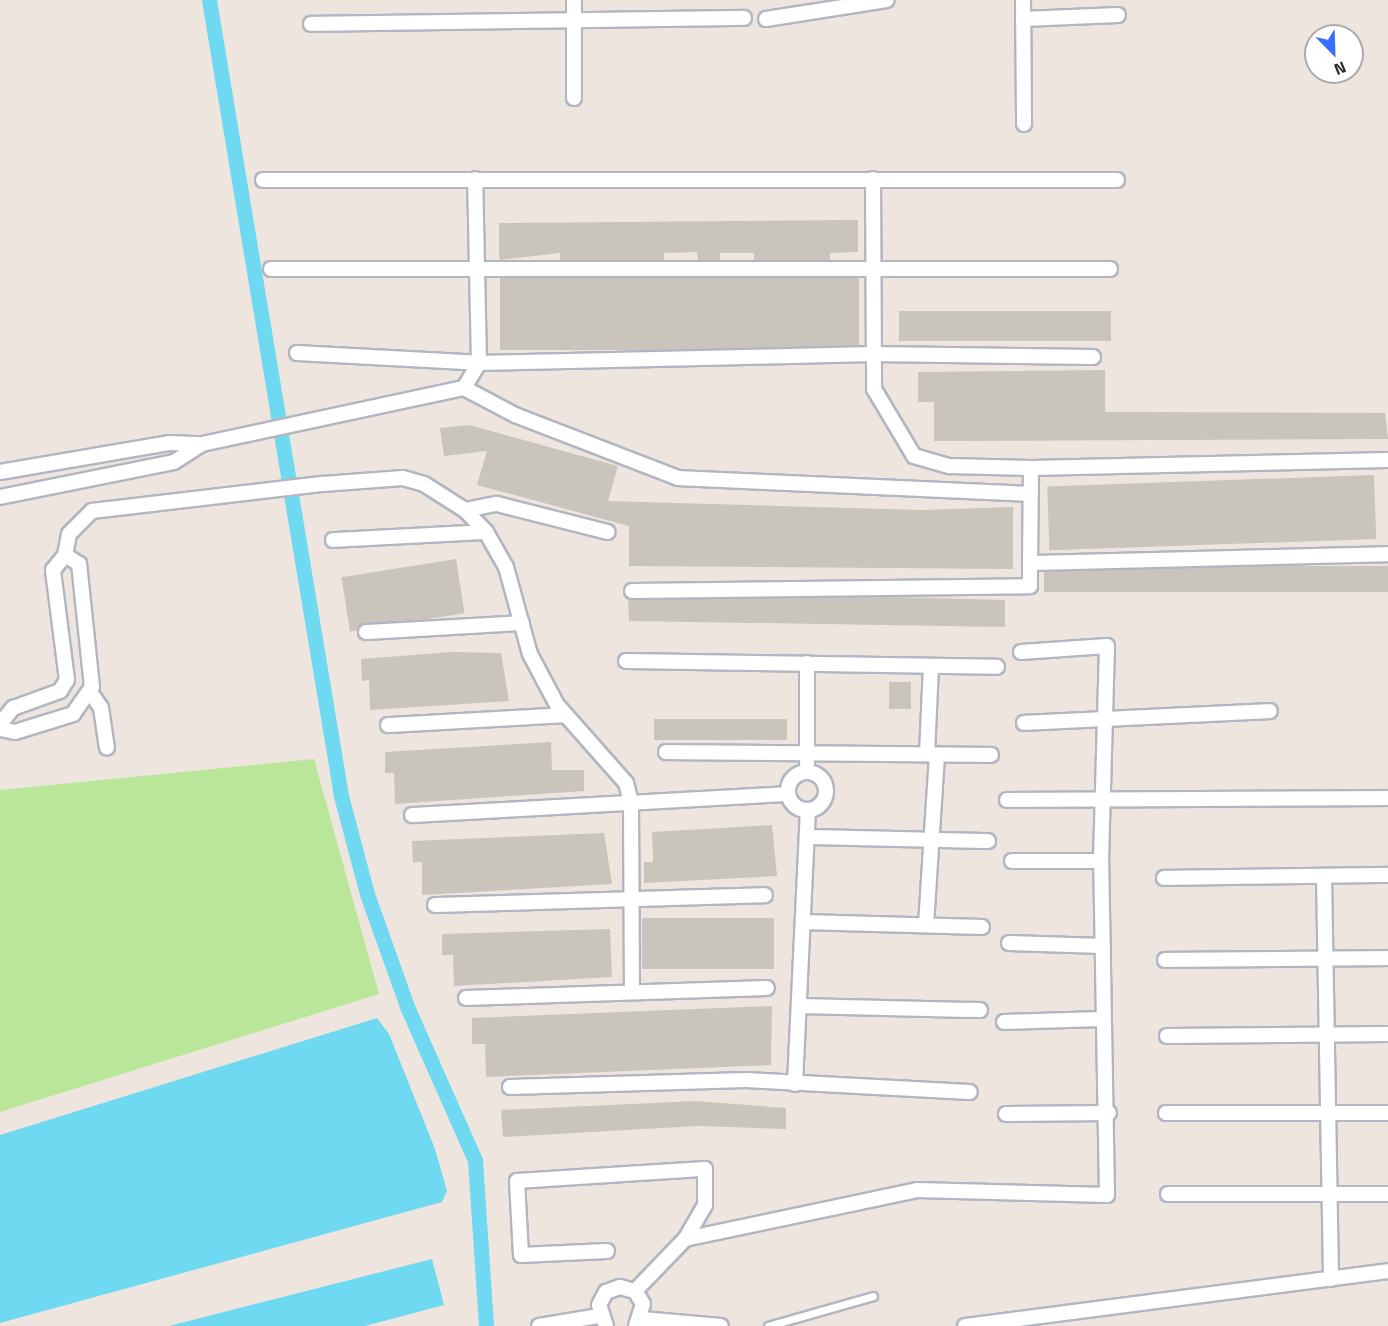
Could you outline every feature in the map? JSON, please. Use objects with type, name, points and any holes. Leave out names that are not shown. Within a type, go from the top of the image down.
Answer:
[{"type":"street","points":[[574,0],[574,98]]},
{"type":"street","points":[[766,19],[887,0]]},
{"type":"street","points":[[1023,0],[1024,124]]},
{"type":"street","points":[[1023,19],[1118,15]]},
{"type":"street","points":[[311,24],[744,18]]},
{"type":"street","points":[[464,388],[479,363],[475,179]]},
{"type":"street","points":[[263,180],[1117,180]]},
{"type":"street","points":[[873,180],[874,389],[914,456],[950,466],[1031,468],[1388,460]]},
{"type":"street","points":[[270,268],[476,266],[1110,269]]},
{"type":"street","points":[[297,353],[479,363],[873,354],[1093,357]]},
{"type":"street","points":[[18,491],[6,469],[169,442],[202,444],[310,419],[464,388],[514,415],[678,478],[1030,494]]},
{"type":"street","points":[[0,497],[18,491],[174,462],[202,444]]},
{"type":"street","points":[[632,591],[1030,586],[1031,468]]},
{"type":"street","points":[[0,724],[13,708],[60,691],[67,680],[53,570],[65,555],[79,523],[112,505],[403,478],[465,510],[486,532],[506,567],[530,654],[565,715],[619,770],[631,802],[632,990]]},
{"type":"street","points":[[465,510],[497,504],[608,532]]},
{"type":"street","points":[[333,540],[486,532]]},
{"type":"street","points":[[1030,563],[1388,554]]},
{"type":"street","points":[[65,555],[78,564],[90,692],[101,708],[107,747]]},
{"type":"street","points":[[366,632],[522,622]]},
{"type":"street","points":[[685,1239],[917,1190],[1107,1195],[1109,1113],[1101,1019],[1103,946],[1101,861],[1107,646],[1021,652]]},
{"type":"street","points":[[626,661],[997,667]]},
{"type":"street","points":[[807,663],[807,771]]},
{"type":"street","points":[[927,925],[932,754],[931,666]]},
{"type":"street","points":[[0,729],[15,732],[73,714],[90,692]]},
{"type":"street","points":[[44,697],[53,721]]},
{"type":"street","points":[[1024,723],[1270,711]]},
{"type":"street","points":[[388,725],[565,715]]},
{"type":"street","points":[[666,752],[991,755]]},
{"type":"street","points":[[807,771],[825,783],[826,794],[822,804],[808,811],[791,804],[787,794],[789,783],[807,771]]},
{"type":"street","points":[[412,814],[787,794]]},
{"type":"street","points":[[1007,800],[1388,798]]},
{"type":"street","points":[[795,1084],[808,811]]},
{"type":"street","points":[[808,837],[928,843],[988,841]]},
{"type":"street","points":[[1012,861],[1101,861]]},
{"type":"street","points":[[1164,878],[1388,875]]},
{"type":"street","points":[[1324,876],[1331,1279]]},
{"type":"street","points":[[435,905],[631,897],[765,895]]},
{"type":"street","points":[[802,922],[982,927]]},
{"type":"street","points":[[1009,943],[1103,946]]},
{"type":"street","points":[[1165,960],[1388,958]]},
{"type":"street","points":[[466,998],[632,990],[767,988]]},
{"type":"street","points":[[799,1006],[980,1010]]},
{"type":"street","points":[[1004,1022],[1101,1019]]},
{"type":"street","points":[[1167,1036],[1388,1034]]},
{"type":"street","points":[[510,1087],[746,1080],[970,1092]]},
{"type":"street","points":[[1005,1114],[1109,1113]]},
{"type":"street","points":[[1166,1113],[1388,1113]]},
{"type":"street","points":[[607,1251],[521,1255],[517,1181],[705,1169],[705,1205],[685,1239],[635,1291]]},
{"type":"street","points":[[1168,1194],[1388,1194]]},
{"type":"street","points":[[965,1326],[1388,1271]]},
{"type":"street","points":[[538,1326],[602,1321],[606,1292],[620,1287],[635,1291],[643,1304],[639,1322],[720,1326]]},
{"type":"lane","points":[[768,1326],[873,1296]]},
{"type":"green space","points":[[314,759],[379,994],[0,1112],[0,790]]},
{"type":"water","points":[[377,1018],[389,1034],[435,1149],[447,1191],[442,1202],[0,1323],[0,1135]]},
{"type":"water","points":[[432,1259],[444,1305],[365,1326],[169,1326]]},
{"type":"building","points":[[858,220],[858,252],[830,253],[830,260],[754,260],[754,253],[720,253],[720,260],[698,260],[697,252],[664,253],[664,260],[560,260],[560,253],[500,260],[499,256],[499,223]]},
{"type":"building","points":[[500,278],[859,278],[859,350],[500,350]]},
{"type":"building","points":[[899,311],[1111,311],[1111,341],[899,341]]},
{"type":"building","points":[[1105,370],[1105,412],[1385,413],[1388,439],[934,441],[934,402],[918,402],[918,372]]},
{"type":"building","points":[[469,425],[618,466],[608,501],[922,510],[1013,507],[1013,569],[629,566],[629,526],[477,485],[487,451],[444,456],[440,428]]},
{"type":"building","points":[[1374,475],[1376,539],[1049,550],[1047,486]]},
{"type":"building","points":[[456,559],[465,613],[350,631],[341,577]]},
{"type":"building","points":[[1044,566],[1388,566],[1388,592],[1044,592]]},
{"type":"building","points":[[895,597],[1005,600],[1005,627],[629,621],[628,599]]},
{"type":"building","points":[[451,652],[501,653],[509,701],[370,710],[369,680],[362,681],[361,659]]},
{"type":"building","points":[[889,682],[911,682],[911,709],[889,709]]},
{"type":"building","points":[[654,719],[787,719],[787,740],[654,740]]},
{"type":"building","points":[[551,742],[552,770],[584,770],[584,791],[395,804],[394,773],[385,773],[385,752]]},
{"type":"building","points":[[772,825],[777,876],[644,883],[644,862],[653,862],[652,832]]},
{"type":"building","points":[[604,833],[612,884],[422,895],[422,862],[413,862],[412,841]]},
{"type":"building","points":[[642,918],[774,918],[774,969],[642,969]]},
{"type":"building","points":[[610,929],[612,977],[454,986],[453,955],[442,955],[442,934]]},
{"type":"building","points":[[772,1006],[771,1065],[486,1077],[485,1044],[472,1044],[472,1018]]},
{"type":"building","points":[[696,1101],[786,1108],[786,1129],[698,1126],[503,1137],[501,1110]]},
{"type":"waterway","points":[[209,0],[341,796],[367,894],[408,1009],[475,1160],[486,1326]]}]
